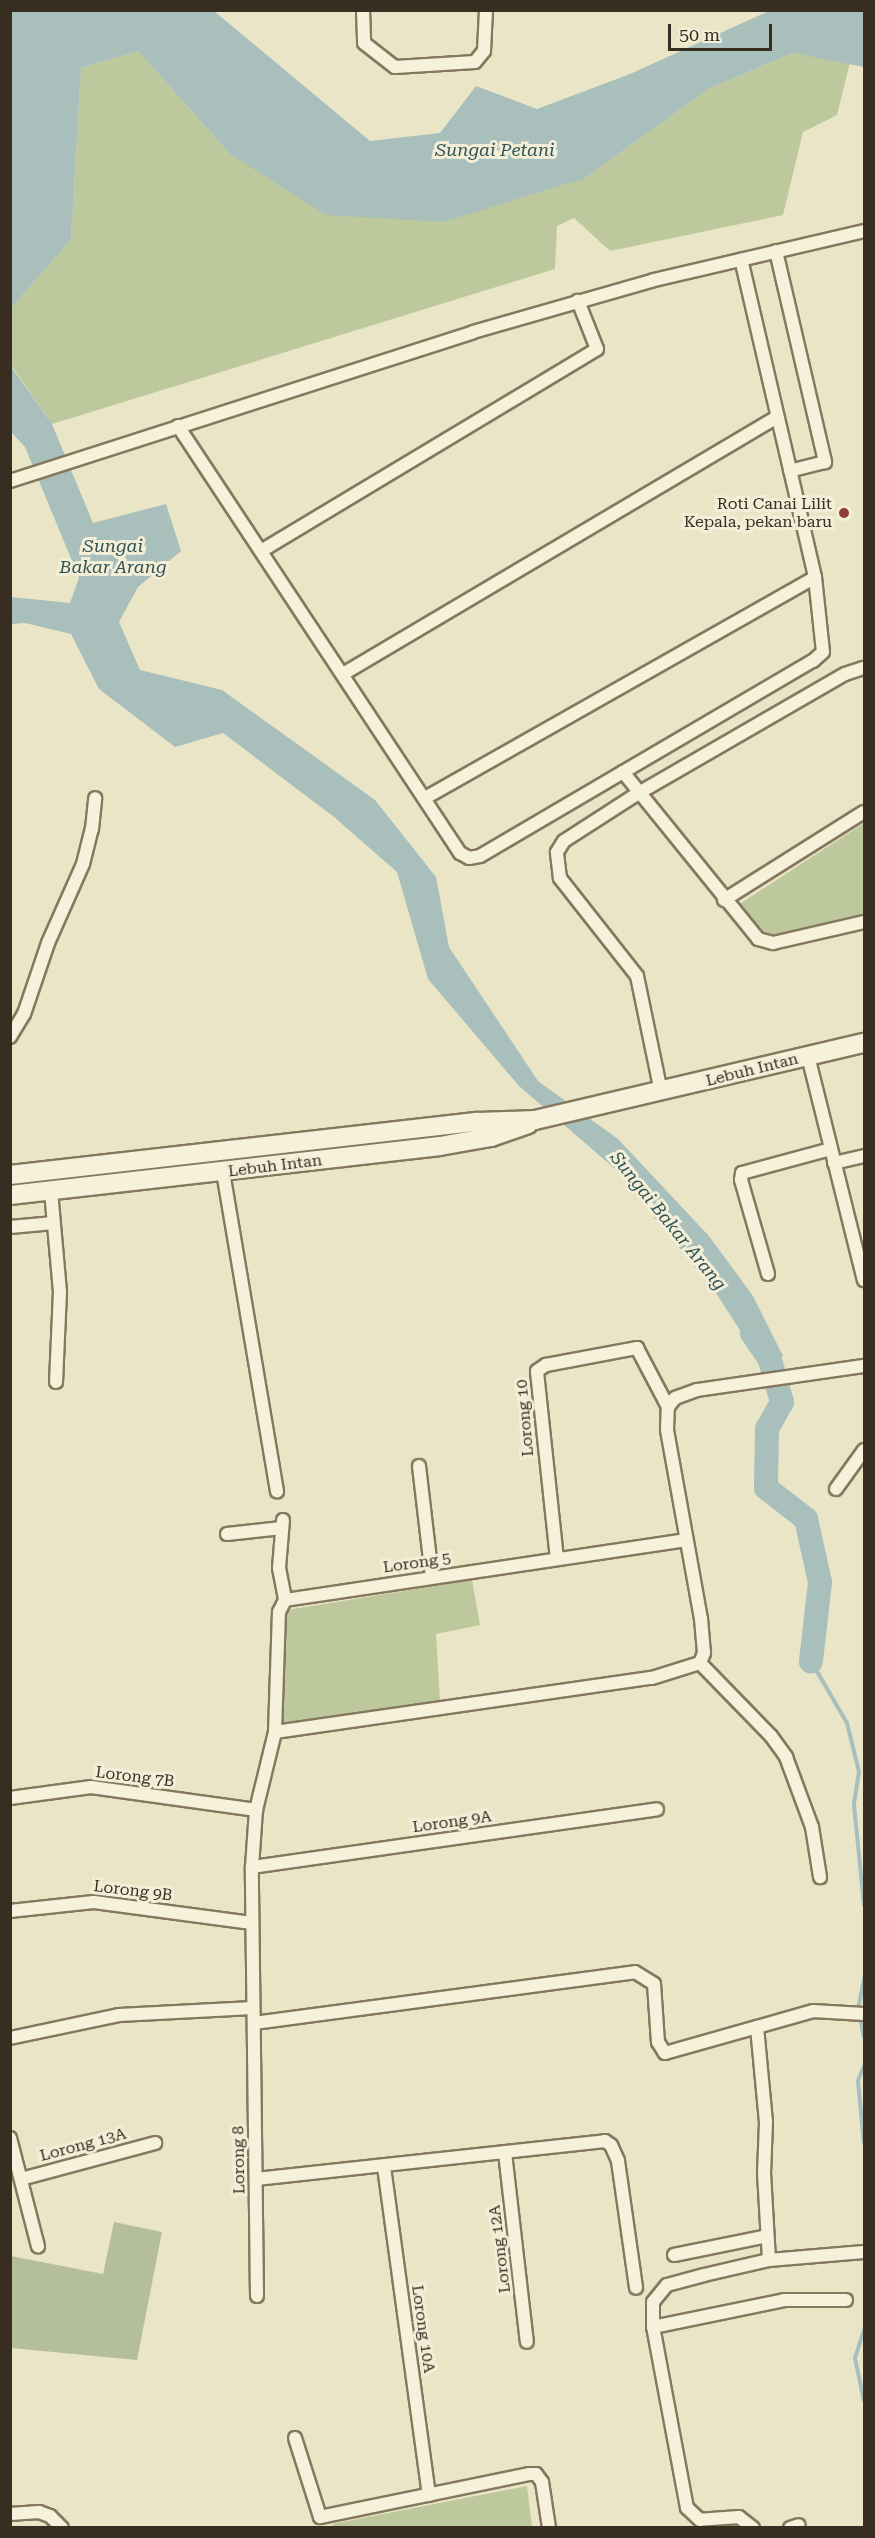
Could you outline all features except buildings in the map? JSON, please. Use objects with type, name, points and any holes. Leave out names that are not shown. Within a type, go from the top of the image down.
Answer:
[{"type":"main road","name":"Lebuh Intan","points":[[10,1195],[440,1146],[490,1137],[541,1119],[864,1043]]},
{"type":"main road","name":"Lebuh Intan","points":[[10,1175],[478,1122],[541,1119]]},
{"type":"street","points":[[363,10],[364,43],[395,67],[475,62],[484,51],[486,10]]},
{"type":"street","points":[[10,481],[32,476],[178,426],[578,301],[741,259],[864,231]]},
{"type":"street","points":[[776,251],[825,462],[790,471]]},
{"type":"street","points":[[178,426],[460,853],[469,858],[623,772],[818,657],[824,641],[815,577],[741,259]]},
{"type":"street","points":[[261,551],[597,349],[578,301]]},
{"type":"street","points":[[343,674],[777,417]]},
{"type":"street","points":[[425,798],[815,577]]},
{"type":"street","points":[[661,1092],[637,976],[560,878],[556,866],[564,841],[637,794],[845,674],[864,668]]},
{"type":"street","points":[[623,772],[637,794],[724,900],[765,942],[864,921]]},
{"type":"street","points":[[10,1037],[24,1014],[48,943],[83,864],[92,829],[95,798]]},
{"type":"street","points":[[724,900],[864,813]]},
{"type":"street","points":[[808,1056],[834,1163],[862,1258],[864,1280]]},
{"type":"street","points":[[768,1274],[741,1180],[742,1173],[831,1149]]},
{"type":"street","points":[[834,1163],[864,1156]]},
{"type":"street","points":[[223,1172],[277,1491]]},
{"type":"street","points":[[51,1191],[60,1291],[56,1382]]},
{"type":"street","points":[[10,1227],[54,1222]]},
{"type":"street","name":"Lorong 10","points":[[557,1559],[536,1381],[537,1371],[546,1365],[637,1348],[668,1407]]},
{"type":"street","points":[[226,1534],[282,1524],[279,1568],[285,1600],[279,1612],[275,1732],[652,1678],[700,1662],[704,1653],[667,1430],[668,1407],[675,1398],[697,1390],[763,1378],[864,1366]]},
{"type":"street","points":[[836,1489],[864,1450]]},
{"type":"street","points":[[419,1466],[432,1577]]},
{"type":"street","name":"Lorong 5","points":[[285,1600],[686,1540]]},
{"type":"street","points":[[700,1662],[771,1736],[786,1757],[812,1827],[820,1877]]},
{"type":"street","name":"Lorong 8","points":[[257,2296],[252,1867],[256,1810],[275,1732]]},
{"type":"street","name":"Lorong 7B","points":[[10,1798],[91,1787],[256,1810]]},
{"type":"street","name":"Lorong 9A","points":[[252,1867],[657,1809]]},
{"type":"street","name":"Lorong 9B","points":[[10,1911],[94,1902],[252,1923]]},
{"type":"street","points":[[254,2023],[635,1972],[654,1984],[658,2042],[664,2053],[798,2014],[859,2012]]},
{"type":"street","points":[[10,2038],[119,2016],[253,2008]]},
{"type":"street","points":[[757,2027],[766,2122],[769,2260]]},
{"type":"street","points":[[10,2138],[38,2246]]},
{"type":"street","points":[[256,2179],[384,2167],[595,2140],[611,2145],[618,2161],[636,2288]]},
{"type":"street","name":"Lorong 13A","points":[[21,2179],[155,2144]]},
{"type":"street","name":"Lorong 12A","points":[[505,2152],[527,2342]]},
{"type":"street","name":"Lorong 10A","points":[[384,2167],[429,2494]]},
{"type":"street","points":[[674,2255],[767,2236]]},
{"type":"street","points":[[753,2528],[739,2517],[700,2520],[690,2513],[653,2327],[653,2301],[667,2285],[769,2260],[862,2252]]},
{"type":"street","points":[[653,2327],[784,2300],[846,2300]]},
{"type":"street","points":[[295,2438],[321,2522],[429,2494],[536,2474],[542,2482],[549,2528]]},
{"type":"street","points":[[10,2514],[39,2512],[50,2516],[62,2528]]},
{"type":"green space","points":[[138,51],[230,154],[585,178],[710,88],[793,53],[850,62],[837,115],[803,132],[783,215],[610,251],[574,218],[557,226],[555,269],[52,424],[11,365],[11,308],[71,240],[81,68]]},
{"type":"green space","points":[[864,823],[864,914],[778,936],[758,932],[738,905]]},
{"type":"green space","points":[[472,1580],[480,1625],[436,1634],[440,1701],[280,1728],[287,1610]]},
{"type":"green space","points":[[114,2222],[162,2232],[137,2360],[11,2348],[11,2256],[103,2274]]},
{"type":"green space","points":[[527,2486],[532,2527],[334,2528],[332,2524]]},
{"type":"water","name":"Sungai Petani","points":[[11,10],[214,11],[370,141],[440,133],[476,86],[537,109],[630,74],[769,11],[864,11],[864,67],[793,53],[710,88],[585,178],[443,222],[326,215],[230,154],[138,51],[81,68],[71,240],[11,308]]},
{"type":"water","name":"Sungai Bakar Arang","points":[[10,365],[52,424],[93,523],[166,504],[181,551],[138,587],[119,622],[140,670],[222,690],[375,800],[436,877],[449,947],[538,1081],[618,1139],[709,1236],[753,1296],[783,1356],[761,1363],[716,1293],[614,1168],[519,1086],[428,979],[397,872],[334,817],[223,733],[175,747],[99,689],[71,634],[25,623],[11,624],[11,597],[70,603],[79,578],[25,447],[11,432]]},
{"type":"waterway","name":"Sungai Bakar Arang","points":[[752,1333],[770,1360],[782,1402],[767,1429],[766,1488],[806,1519],[820,1582],[811,1661]]},
{"type":"waterway","name":"Sungai Bakar Arang","points":[[811,1661],[847,1723],[859,1772],[854,1805],[864,1906]]},
{"type":"waterway","name":"Sungai Bakar Arang","points":[[858,2010],[864,1978]]},
{"type":"waterway","name":"Sungai Bakar Arang","points":[[860,2017],[864,2037]]},
{"type":"waterway","name":"Sungai Bakar Arang","points":[[864,2066],[858,2081],[864,2143]]},
{"type":"waterway","name":"Sungai Bakar Arang","points":[[864,2330],[855,2358],[864,2401]]},
{"type":"place","name":"Roti Canai Lilit Kepala, pekan baru","points":[[844,513]]}]
